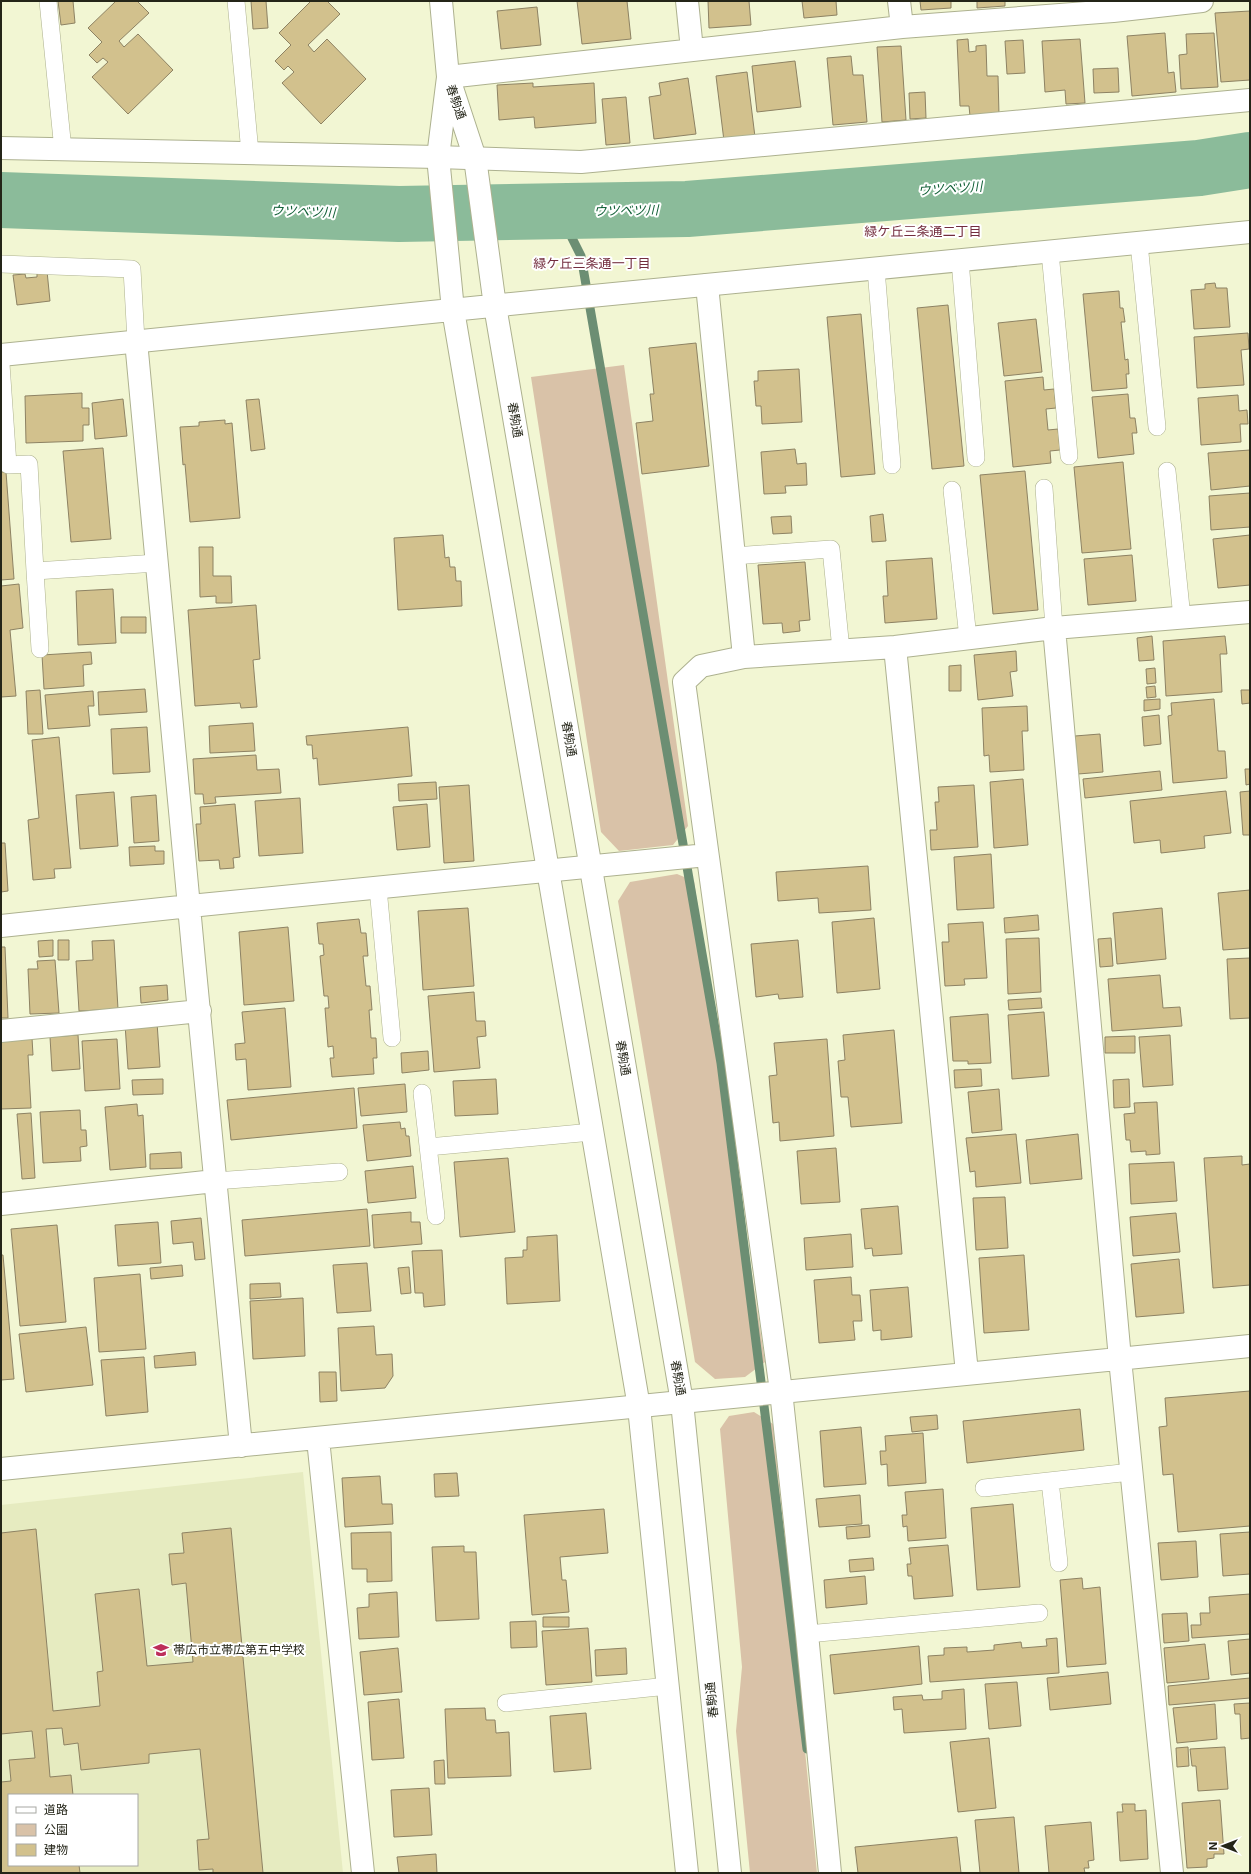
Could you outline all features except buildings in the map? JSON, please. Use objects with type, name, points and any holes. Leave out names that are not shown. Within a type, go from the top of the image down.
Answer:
[{"type":"street","points":[[441,1],[448,77],[902,27],[1112,6],[1202,1]]},
{"type":"street","points":[[687,1],[692,50]]},
{"type":"street","points":[[899,1],[902,27]]},
{"type":"street","name":"春駒通","points":[[448,77],[438,157],[452,310],[639,1407],[687,1873]]},
{"type":"street","name":"春駒通","points":[[448,77],[475,158],[495,306],[682,1402],[730,1873]]},
{"type":"street","points":[[1,148],[438,157],[581,162],[1250,100]]},
{"type":"street","points":[[1,355],[1250,232]]},
{"type":"street","points":[[707,285],[744,657]]},
{"type":"street","points":[[136,341],[241,1446]]},
{"type":"street","points":[[830,1873],[807,1634],[781,1391],[684,682],[701,666],[744,657],[895,646],[1054,628],[1250,612]]},
{"type":"street","points":[[1054,628],[1120,1359],[1172,1873]]},
{"type":"street","points":[[895,646],[967,1373]]},
{"type":"street","points":[[1,926],[707,855]]},
{"type":"street","points":[[1,1031],[200,1011]]},
{"type":"street","points":[[1,1204],[215,1181]]},
{"type":"street","points":[[1,1469],[318,1439],[639,1407],[781,1391],[1250,1346]]},
{"type":"street","points":[[318,1439],[363,1873]]},
{"type":"lane","points":[[48,1],[63,150]]},
{"type":"lane","points":[[236,1],[250,153]]},
{"type":"lane","points":[[1140,243],[1157,427]]},
{"type":"lane","points":[[1050,252],[1069,456]]},
{"type":"lane","points":[[960,260],[976,458]]},
{"type":"lane","points":[[1,264],[132,269],[136,341]]},
{"type":"lane","points":[[876,269],[892,465]]},
{"type":"lane","points":[[1,364],[8,465],[29,464],[40,649]]},
{"type":"lane","points":[[1167,470],[1182,618]]},
{"type":"lane","points":[[1044,488],[1054,628]]},
{"type":"lane","points":[[952,490],[968,638]]},
{"type":"lane","points":[[734,556],[831,549],[841,650]]},
{"type":"lane","points":[[35,571],[158,562]]},
{"type":"lane","points":[[378,888],[392,1038]]},
{"type":"lane","points":[[422,1093],[436,1216]]},
{"type":"lane","points":[[428,1147],[592,1132]]},
{"type":"lane","points":[[215,1181],[339,1172]]},
{"type":"lane","points":[[984,1488],[1131,1472]]},
{"type":"lane","points":[[1050,1481],[1059,1563]]},
{"type":"lane","points":[[807,1634],[1038,1613]]},
{"type":"lane","points":[[506,1703],[668,1686]]},
{"type":"shaded area","name":"帯広市立帯広第五中学校","points":[[303,1472],[343,1873],[1,1873],[1,1505]]},
{"type":"green space","points":[[624,365],[688,826],[673,845],[619,851],[601,832],[531,377]]},
{"type":"green space","points":[[677,874],[694,881],[765,1362],[745,1377],[715,1379],[695,1362],[618,901],[630,882]]},
{"type":"green space","points":[[754,1412],[773,1424],[817,1873],[750,1873],[736,1731],[742,1667],[720,1429],[729,1416]]},
{"type":"waterway","name":"ウツベツ川","points":[[1,200],[399,214],[687,209],[1199,168],[1250,160]]},
{"type":"waterway","points":[[559,212],[581,256],[721,1063],[807,1749]]},
{"type":"place","name":"帯広市立帯広第五中学校","points":[[161,1650]]},
{"type":"district","name":"緑ケ丘三条通二丁目","points":[[923,231]]},
{"type":"district","name":"緑ケ丘三条通一丁目","points":[[592,263]]}]
